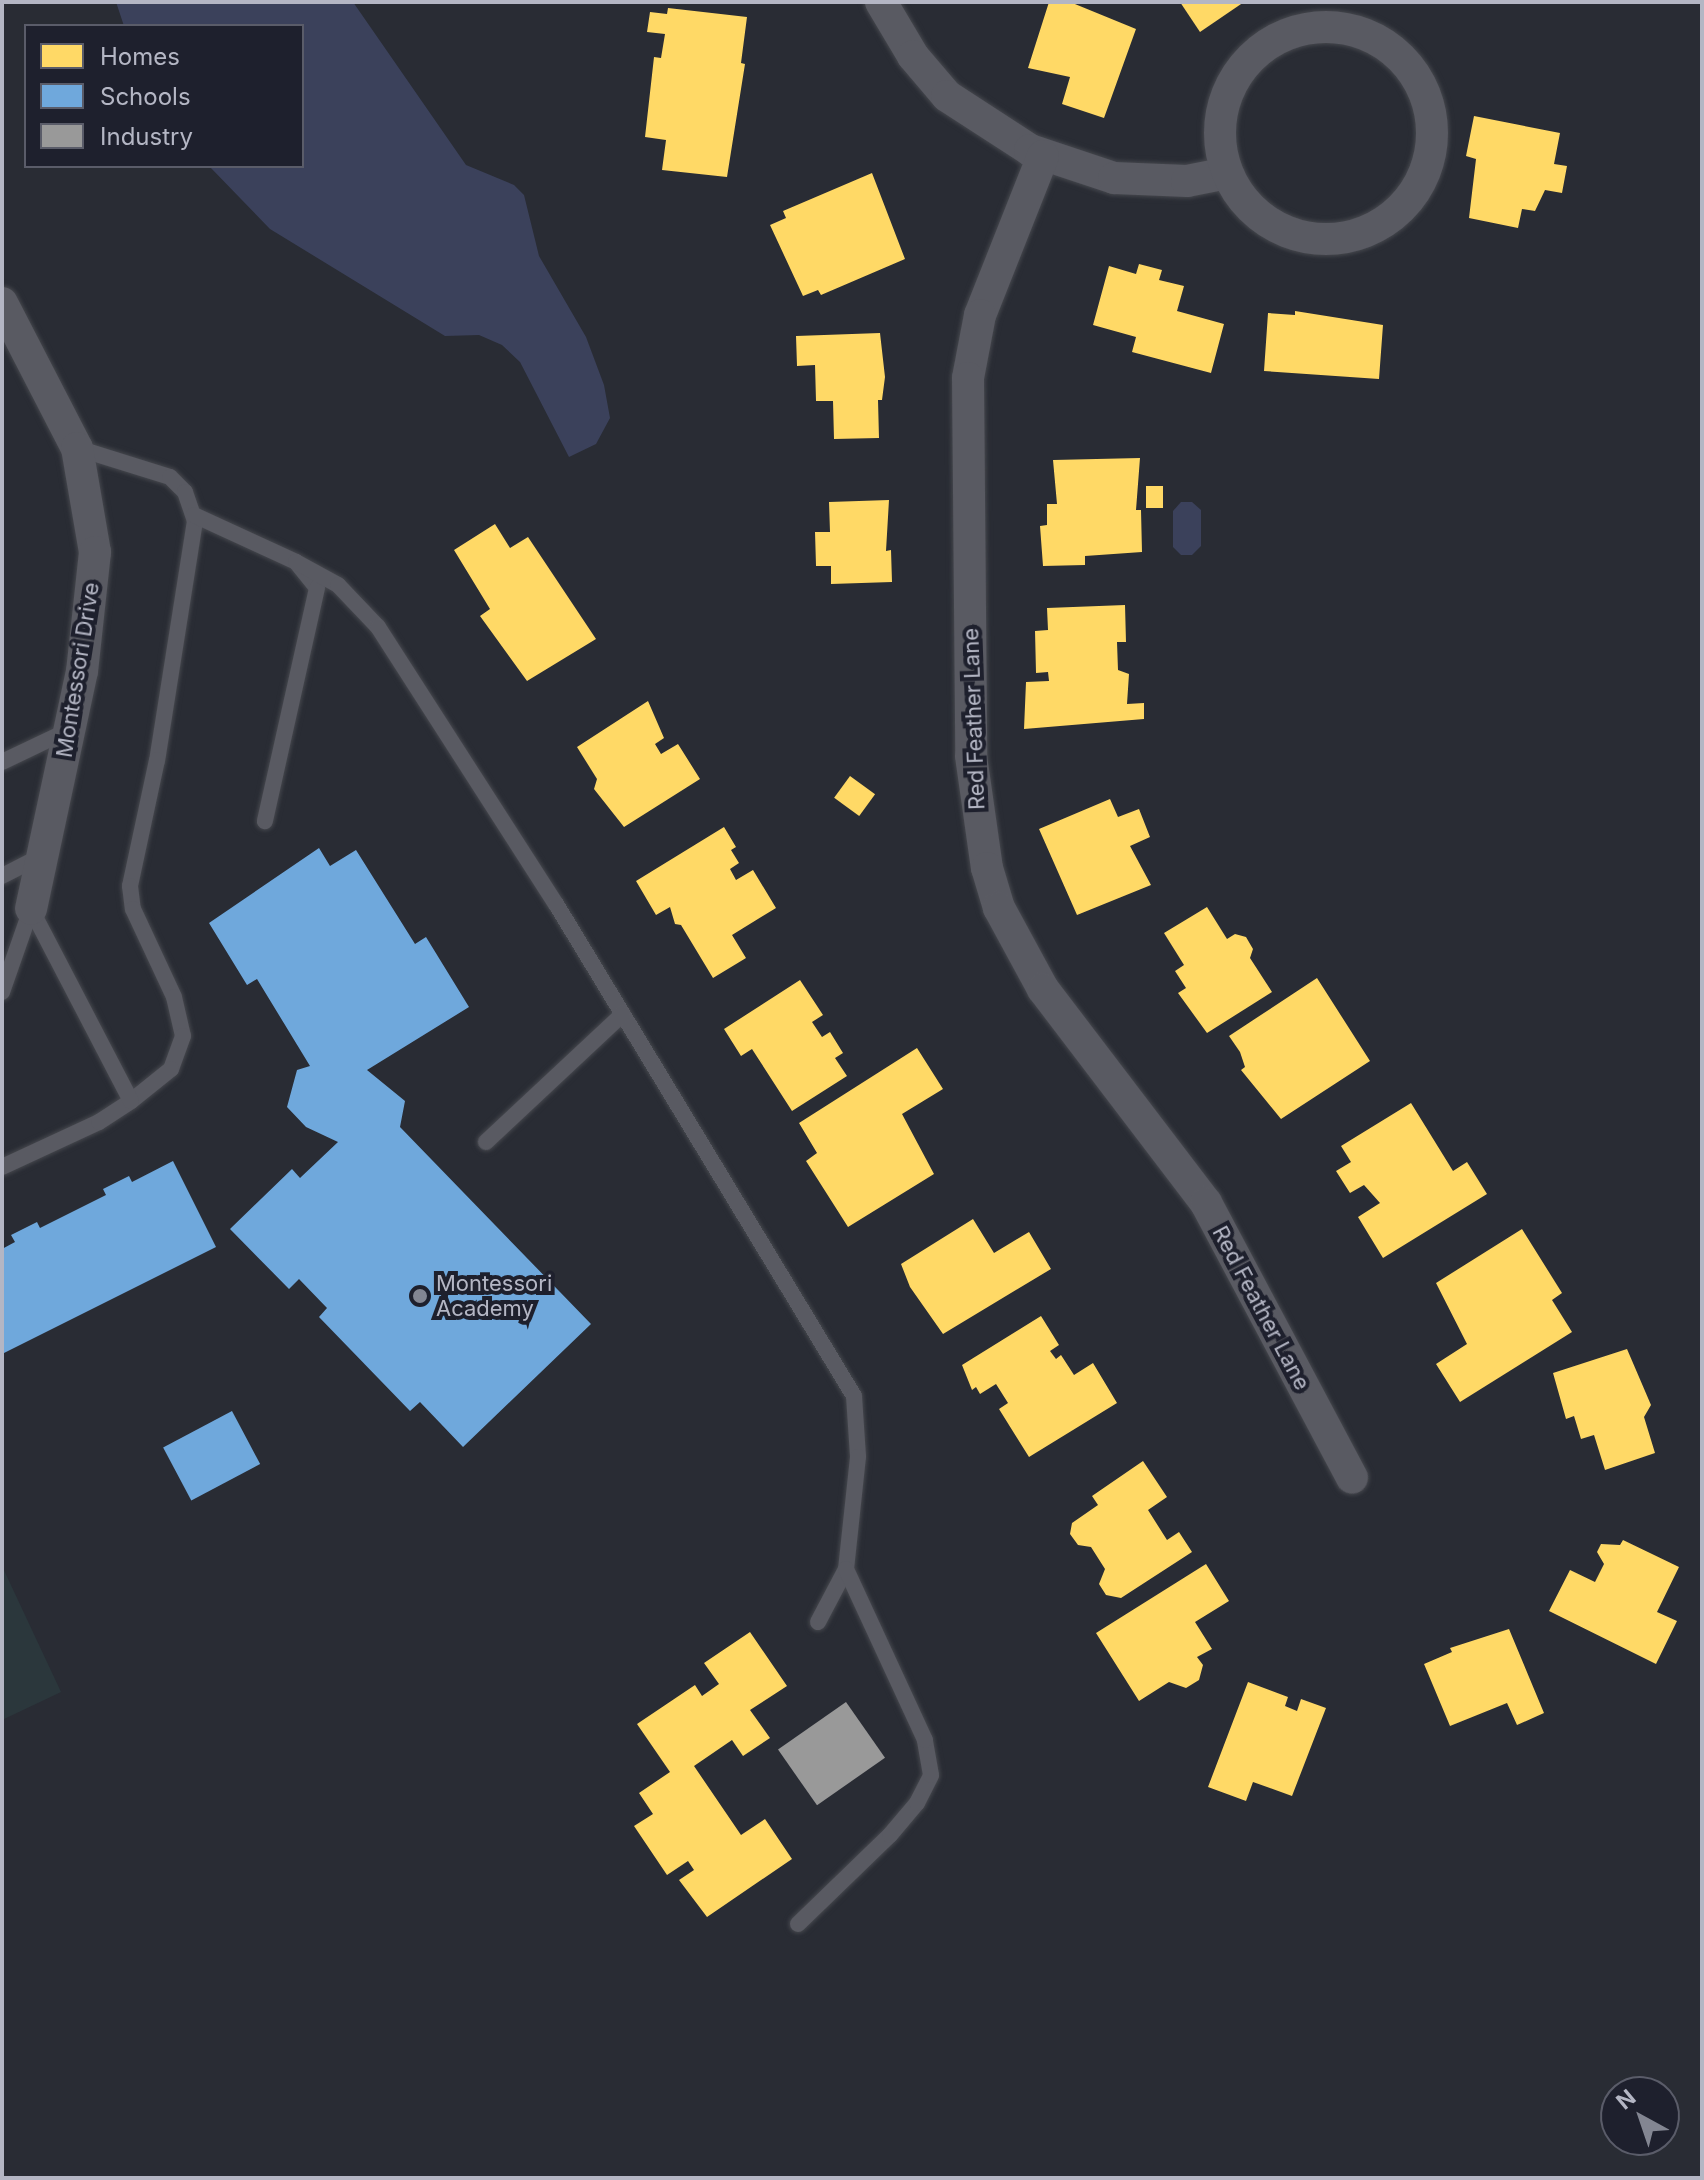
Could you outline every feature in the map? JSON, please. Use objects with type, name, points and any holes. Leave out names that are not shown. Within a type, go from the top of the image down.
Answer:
[{"type":"street","points":[[881,2],[913,56],[947,96],[1006,138],[1043,156],[1128,179],[1187,181],[1227,173]]},
{"type":"street","points":[[1326,27],[1360,32],[1394,51],[1422,87],[1432,122],[1427,165],[1400,208],[1363,232],[1325,239],[1291,234],[1256,214],[1227,173],[1219,130],[1223,104],[1245,64],[1279,38],[1326,27]]},
{"type":"street","name":"Red Feather Lane","points":[[1043,156],[980,315],[968,378],[970,737],[974,798],[987,868],[999,908],[1043,989],[1206,1203],[1352,1478]]},
{"type":"street","name":"Montessori Drive","points":[[2,303],[77,448],[92,513],[95,560],[88,640],[31,909]]},
{"type":"lane","points":[[2,1167],[99,1122],[131,1101],[171,1069],[183,1027],[133,909],[130,886],[193,551],[194,515],[185,492],[170,477],[77,448]]},
{"type":"lane","points":[[194,515],[338,585],[378,627],[623,1014],[854,1396],[858,1457],[846,1569],[818,1622]]},
{"type":"lane","points":[[265,821],[317,599],[312,578],[296,562]]},
{"type":"lane","points":[[2,762],[71,729]]},
{"type":"lane","points":[[2,876],[43,855]]},
{"type":"lane","points":[[31,909],[131,1101]]},
{"type":"lane","points":[[2,992],[31,909]]},
{"type":"lane","points":[[486,1142],[623,1014]]},
{"type":"lane","points":[[798,1924],[890,1835],[917,1803],[931,1775],[925,1740],[846,1569]]},
{"type":"shaded area","points":[[2,1566],[61,1692],[2,1720]]},
{"type":"water","points":[[116,2],[353,2],[466,165],[514,185],[524,195],[539,256],[586,337],[604,385],[610,418],[596,444],[569,457],[520,362],[502,345],[479,335],[445,336],[270,229],[211,168],[304,168],[304,24],[123,24]]},
{"type":"water","points":[[1181,502],[1192,502],[1201,510],[1201,546],[1192,555],[1181,555],[1173,547],[1173,511]]},
{"type":"building: Homes","points":[[1049,2],[1070,2],[1136,29],[1104,118],[1062,104],[1070,77],[1028,68]]},
{"type":"building: Homes","points":[[1180,2],[1244,2],[1200,32]]},
{"type":"building: Homes","points":[[668,8],[747,17],[741,63],[745,64],[727,177],[662,170],[666,140],[645,137],[654,57],[661,58],[665,34],[647,32],[650,12],[667,14]]},
{"type":"building: Homes","points":[[1474,116],[1560,133],[1554,164],[1567,166],[1562,193],[1545,190],[1535,211],[1522,209],[1518,228],[1469,218],[1476,159],[1466,156]]},
{"type":"building: Homes","points":[[872,173],[905,259],[821,295],[818,290],[803,296],[770,225],[786,218],[783,211]]},
{"type":"building: Homes","points":[[1139,264],[1162,270],[1159,280],[1184,286],[1177,311],[1224,324],[1211,373],[1132,352],[1136,337],[1093,325],[1109,266],[1136,274]]},
{"type":"building: Homes","points":[[1295,311],[1383,325],[1379,379],[1264,371],[1268,313],[1295,315]]},
{"type":"building: Homes","points":[[880,333],[885,377],[882,400],[878,400],[879,438],[834,439],[833,401],[816,401],[815,365],[797,366],[796,336]]},
{"type":"building: Homes","points":[[1140,458],[1136,510],[1141,510],[1142,552],[1085,556],[1085,565],[1043,566],[1040,526],[1047,525],[1047,504],[1057,504],[1053,460]]},
{"type":"building: Homes","points":[[1146,486],[1163,486],[1163,508],[1146,508]]},
{"type":"building: Homes","points":[[889,500],[886,551],[891,550],[892,582],[831,584],[831,566],[816,566],[815,532],[830,532],[829,502]]},
{"type":"building: Homes","points":[[495,524],[510,548],[528,537],[596,639],[527,681],[480,616],[490,609],[454,550]]},
{"type":"building: Homes","points":[[1125,605],[1126,642],[1117,642],[1118,670],[1129,674],[1127,704],[1144,703],[1144,719],[1024,729],[1026,682],[1049,681],[1048,672],[1036,673],[1035,631],[1048,630],[1047,608]]},
{"type":"building: Homes","points":[[648,701],[664,738],[655,744],[661,754],[678,744],[700,779],[624,827],[594,789],[597,779],[577,747]]},
{"type":"building: Homes","points":[[850,776],[875,794],[859,816],[834,798]]},
{"type":"building: Homes","points":[[1110,799],[1118,817],[1139,809],[1150,837],[1130,846],[1151,885],[1077,915],[1039,829]]},
{"type":"building: Homes","points":[[724,827],[736,847],[731,850],[739,863],[730,869],[736,880],[753,870],[776,908],[732,935],[746,958],[713,978],[681,925],[675,924],[670,907],[656,915],[636,881]]},
{"type":"building: Homes","points":[[1207,907],[1227,939],[1235,934],[1246,937],[1253,949],[1250,958],[1272,992],[1207,1033],[1178,993],[1186,988],[1175,971],[1184,965],[1164,933]]},
{"type":"building: Homes","points":[[1317,978],[1370,1061],[1281,1119],[1241,1070],[1245,1067],[1240,1052],[1229,1036]]},
{"type":"building: Homes","points":[[800,980],[823,1015],[812,1022],[822,1037],[830,1032],[843,1053],[835,1058],[847,1076],[792,1111],[752,1049],[741,1056],[724,1029]]},
{"type":"building: Homes","points":[[917,1048],[943,1089],[902,1114],[934,1174],[848,1227],[806,1161],[817,1153],[799,1123]]},
{"type":"building: Homes","points":[[1411,1103],[1453,1171],[1467,1162],[1487,1194],[1383,1258],[1358,1217],[1380,1203],[1364,1185],[1350,1193],[1336,1171],[1351,1162],[1341,1146]]},
{"type":"building: Homes","points":[[973,1219],[994,1253],[1029,1232],[1051,1269],[943,1334],[910,1287],[901,1264]]},
{"type":"building: Homes","points":[[1522,1229],[1562,1293],[1552,1300],[1572,1332],[1460,1402],[1436,1364],[1467,1344],[1436,1283]]},
{"type":"building: Homes","points":[[1041,1316],[1059,1345],[1050,1351],[1056,1359],[1061,1355],[1074,1375],[1093,1363],[1117,1403],[1029,1457],[999,1409],[1008,1403],[996,1384],[980,1394],[976,1387],[972,1390],[962,1365]]},
{"type":"building: Homes","points":[[1627,1349],[1651,1405],[1644,1417],[1655,1453],[1605,1470],[1594,1435],[1581,1439],[1574,1416],[1566,1419],[1553,1373]]},
{"type":"building: Homes","points":[[1143,1461],[1167,1497],[1148,1510],[1167,1540],[1179,1532],[1192,1552],[1121,1598],[1106,1595],[1099,1584],[1105,1569],[1091,1547],[1078,1545],[1070,1534],[1072,1523],[1098,1505],[1092,1496]]},
{"type":"building: Homes","points":[[1623,1540],[1679,1567],[1657,1612],[1677,1621],[1656,1664],[1549,1611],[1570,1570],[1595,1582],[1604,1564],[1597,1552],[1601,1544],[1620,1545]]},
{"type":"building: Homes","points":[[1206,1564],[1229,1601],[1195,1622],[1212,1649],[1197,1657],[1203,1665],[1199,1680],[1186,1688],[1169,1682],[1139,1701],[1096,1633]]},
{"type":"building: Homes","points":[[1509,1629],[1544,1713],[1517,1725],[1507,1703],[1450,1726],[1424,1664],[1452,1652],[1450,1648]]},
{"type":"building: Homes","points":[[750,1632],[787,1686],[750,1710],[770,1738],[743,1756],[732,1740],[694,1766],[741,1835],[765,1819],[792,1859],[707,1917],[679,1880],[694,1870],[688,1861],[667,1875],[634,1826],[653,1814],[639,1793],[670,1772],[637,1724],[695,1685],[702,1696],[719,1684],[704,1663]]},
{"type":"building: Homes","points":[[1248,1682],[1288,1697],[1285,1706],[1297,1711],[1301,1699],[1326,1708],[1292,1796],[1253,1782],[1246,1801],[1208,1787]]},
{"type":"building: Schools","points":[[319,848],[330,866],[356,850],[415,944],[426,937],[469,1007],[367,1070],[405,1101],[400,1127],[591,1324],[463,1447],[420,1402],[410,1411],[319,1317],[327,1308],[299,1279],[289,1289],[230,1229],[292,1169],[300,1178],[338,1142],[306,1127],[287,1107],[297,1070],[310,1066],[257,979],[247,985],[209,923]]},
{"type":"building: Schools","points":[[173,1161],[216,1247],[2,1354],[2,1249],[15,1242],[11,1235],[37,1222],[40,1228],[106,1195],[103,1189],[129,1176],[132,1182]]},
{"type":"building: Schools","points":[[232,1411],[260,1464],[191,1501],[163,1448]]},
{"type":"building: Industry","points":[[846,1702],[885,1758],[817,1805],[778,1750]]},
{"type":"place","name":"Montessori Academy","points":[[420,1296]]}]
